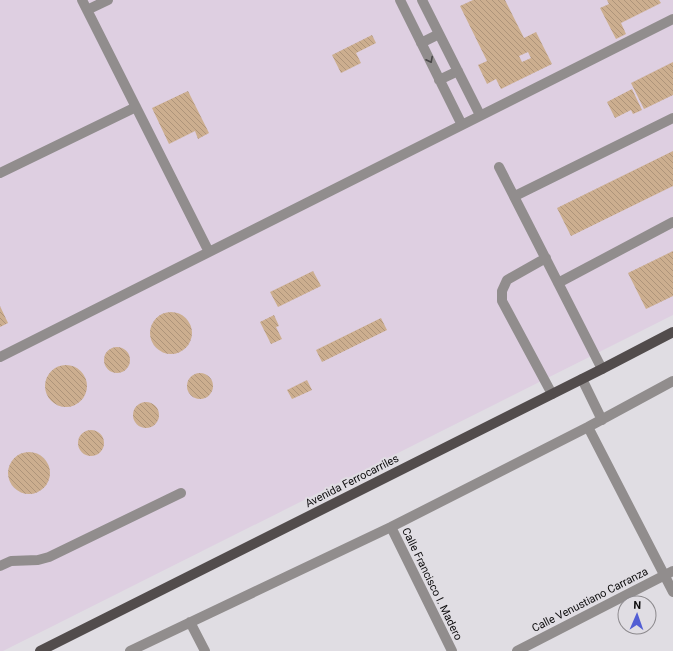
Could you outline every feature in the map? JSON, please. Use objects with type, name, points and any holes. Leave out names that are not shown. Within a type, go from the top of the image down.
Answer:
[{"type":"main road","name":"Avenida Ferrocarriles","points":[[40,651],[673,332]]},
{"type":"street","points":[[82,0],[209,252]]},
{"type":"street","points":[[87,10],[108,0]]},
{"type":"street","points":[[400,0],[462,125]]},
{"type":"street","points":[[422,0],[480,115]]},
{"type":"street","points":[[0,357],[673,19]]},
{"type":"street","points":[[421,43],[440,34]]},
{"type":"street","points":[[440,80],[458,71]]},
{"type":"street","points":[[0,174],[136,107]]},
{"type":"street","points":[[515,196],[673,118]]},
{"type":"street","points":[[499,167],[602,369]]},
{"type":"street","points":[[558,283],[673,222]]},
{"type":"street","points":[[546,258],[508,280],[502,291],[502,301],[552,394]]},
{"type":"street","points":[[582,379],[602,420]]},
{"type":"street","points":[[130,651],[391,527],[602,420],[673,382]]},
{"type":"street","points":[[588,427],[669,573],[673,592]]},
{"type":"street","points":[[0,566],[11,561],[38,560],[49,557],[181,493]]},
{"type":"street","name":"Calle Francisco I. Madero","points":[[391,527],[452,651]]},
{"type":"street","name":"Calle Venustiano Carranza","points":[[517,651],[669,573]]},
{"type":"street","points":[[190,622],[205,651]]},
{"type":"shaded area","points":[[0,0],[673,0],[673,315],[3,651],[0,651]]},
{"type":"building","points":[[473,0],[505,0],[524,38],[536,32],[552,64],[501,89],[496,79],[487,84],[478,65],[487,61],[460,6]],"holes":[[[528,52],[531,58],[522,62],[519,56]]]},
{"type":"building","points":[[607,0],[659,0],[661,3],[621,23],[626,34],[616,39],[600,8],[609,4]]},
{"type":"building","points":[[372,35],[376,43],[356,53],[361,63],[341,73],[332,55]]},
{"type":"building","points":[[673,62],[673,95],[644,109],[631,83]]},
{"type":"building","points":[[632,89],[642,110],[633,114],[631,110],[615,118],[607,102]]},
{"type":"building","points":[[188,91],[209,133],[198,139],[195,131],[169,144],[152,108]]},
{"type":"building","points":[[673,151],[673,186],[571,236],[557,208]]},
{"type":"building","points":[[673,251],[673,296],[646,309],[628,273]]},
{"type":"building","points":[[313,271],[321,286],[278,307],[270,292]]},
{"type":"building","points":[[0,306],[8,323],[0,327]]},
{"type":"building","points":[[171,312],[186,318],[192,333],[186,348],[171,354],[156,348],[150,333],[156,318]]},
{"type":"building","points":[[274,315],[279,326],[276,327],[282,339],[271,344],[260,322]]},
{"type":"building","points":[[381,318],[387,330],[322,362],[316,350]]},
{"type":"building","points":[[117,347],[126,351],[130,360],[126,369],[117,373],[108,369],[104,360],[108,351]]},
{"type":"building","points":[[66,365],[81,371],[87,386],[81,401],[66,407],[51,401],[45,386],[51,371]]},
{"type":"building","points":[[200,373],[209,377],[213,386],[209,395],[200,399],[191,395],[187,386],[191,377]]},
{"type":"building","points":[[307,380],[312,390],[292,399],[287,390]]},
{"type":"building","points":[[146,402],[155,406],[159,415],[155,424],[146,428],[137,424],[133,415],[137,406]]},
{"type":"building","points":[[91,430],[100,434],[104,443],[100,452],[91,456],[82,452],[78,443],[82,434]]},
{"type":"building","points":[[29,452],[44,458],[50,473],[44,488],[29,494],[14,488],[8,473],[14,458]]}]
